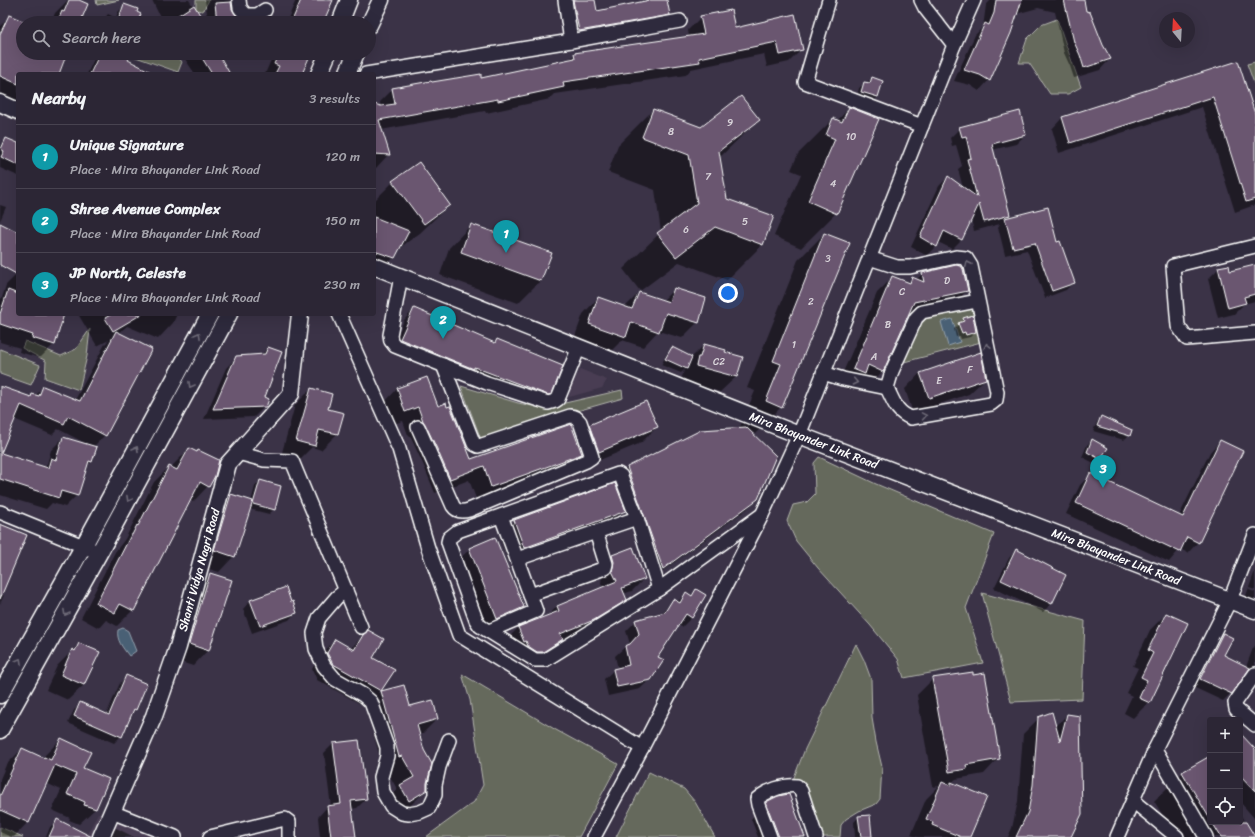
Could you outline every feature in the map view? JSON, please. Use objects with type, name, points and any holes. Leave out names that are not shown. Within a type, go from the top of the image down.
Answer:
[{"type":"street","points":[[239,0],[240,8],[246,15],[258,15],[265,10]]},
{"type":"street","points":[[343,16],[349,0]]},
{"type":"street","points":[[374,16],[381,0]]},
{"type":"street","points":[[565,0],[571,41]]},
{"type":"street","points":[[829,0],[805,82],[922,126]]},
{"type":"street","points":[[921,0],[925,8],[954,45]]},
{"type":"street","points":[[594,837],[642,748],[762,515],[799,435],[954,45],[974,0]]},
{"type":"street","points":[[376,72],[571,41],[680,21]]},
{"type":"street","points":[[321,72],[325,60]]},
{"type":"street","points":[[348,72],[353,60]]},
{"type":"street","points":[[0,103],[16,110]]},
{"type":"street","points":[[1255,246],[1174,266],[1178,326],[1187,339],[1255,333]]},
{"type":"street","points":[[869,258],[897,267],[910,267],[956,257],[966,258],[971,266],[997,392],[996,400],[991,404],[911,418],[903,415],[898,409],[887,388],[892,371],[916,318],[922,312],[978,301]]},
{"type":"street","name":"Mira Bhayander Link Road","points":[[376,267],[799,435],[1255,610]]},
{"type":"street","points":[[401,276],[390,335],[391,341],[395,346],[443,364],[487,383],[552,403],[558,399],[561,393],[579,347]]},
{"type":"street","points":[[0,695],[83,547],[209,316]]},
{"type":"street","points":[[0,730],[99,553],[228,316]]},
{"type":"street","name":"Shanti Vidya Nagri Road","points":[[101,837],[154,716],[178,648],[228,464],[291,394],[300,316]]},
{"type":"street","points":[[341,316],[398,449],[428,548],[459,635],[642,748]]},
{"type":"street","points":[[187,355],[203,362]]},
{"type":"street","points":[[418,427],[453,506],[459,511],[469,510],[586,461],[592,457],[580,422],[573,416],[482,445],[478,446],[474,444],[443,364]]},
{"type":"street","points":[[823,373],[843,379],[887,388]]},
{"type":"street","points":[[238,453],[264,460],[292,462],[361,627]]},
{"type":"street","points":[[659,589],[637,518],[619,474],[458,531],[449,538],[448,542],[476,620],[480,626],[535,660],[545,660],[659,589],[762,515]]},
{"type":"street","points":[[0,512],[99,553]]},
{"type":"street","points":[[489,631],[536,611],[501,516]]},
{"type":"street","points":[[518,559],[637,518]]},
{"type":"street","points":[[530,595],[605,568],[606,564],[596,532]]},
{"type":"street","points":[[1117,837],[1155,749],[1230,600],[1255,535]]},
{"type":"street","points":[[346,590],[337,597],[318,618],[314,632],[316,649],[324,666],[335,679],[363,695],[371,702],[387,747],[381,777],[383,792],[391,806],[402,813],[409,814],[420,812],[429,808],[435,795],[435,785],[439,767],[449,740]]},
{"type":"street","points":[[1255,674],[1235,703],[1236,710],[1255,725]]},
{"type":"street","points":[[1155,749],[1206,837]]},
{"type":"street","points":[[770,837],[757,799],[762,794],[789,784],[797,786],[801,792],[816,837]]},
{"type":"street","points":[[1133,801],[1177,837]]},
{"type":"street","points":[[112,812],[174,837]]},
{"type":"street","points":[[210,837],[285,819],[289,822],[289,837]]},
{"type":"shaded area","points":[[580,369],[607,380],[602,388],[569,397],[570,389]]},
{"type":"shaded area","points":[[98,813],[166,837],[86,837]]},
{"type":"green space","points":[[96,0],[119,0],[97,5]]},
{"type":"green space","points":[[196,0],[209,0],[203,11],[196,10]]},
{"type":"green space","points":[[1057,19],[1081,87],[1068,94],[1050,94],[1029,63],[1019,63],[1027,39],[1041,25]]},
{"type":"green space","points":[[144,60],[180,60],[182,62],[178,72]]},
{"type":"green space","points":[[1255,62],[1255,86],[1247,64]]},
{"type":"green space","points":[[982,297],[989,340],[904,362],[924,314]]},
{"type":"green space","points":[[90,329],[87,356],[79,390],[45,378],[46,361],[22,348],[25,341],[61,356],[76,349]]},
{"type":"green space","points":[[0,349],[40,365],[31,385],[0,374]]},
{"type":"green space","points":[[461,386],[518,403],[537,407],[565,403],[622,390],[623,398],[545,420],[482,442]]},
{"type":"green space","points":[[819,457],[876,484],[994,534],[966,608],[983,663],[904,678],[898,659],[796,541],[787,521],[793,505],[807,502],[815,494],[814,463]]},
{"type":"green space","points":[[982,593],[1085,621],[1082,699],[1011,702]]},
{"type":"green space","points":[[856,644],[871,679],[872,718],[882,767],[880,799],[876,804],[859,811],[846,819],[841,825],[840,837],[816,837],[793,780],[805,749]]},
{"type":"green space","points":[[462,674],[556,730],[618,764],[579,837],[426,837],[474,802],[483,785],[470,700]]},
{"type":"green space","points":[[649,772],[684,789],[695,802],[715,837],[616,837]]},
{"type":"green space","points":[[0,827],[23,837],[0,837]]},
{"type":"water","points":[[952,319],[960,342],[948,346],[941,322]]},
{"type":"water","points":[[123,628],[128,631],[136,651],[129,656],[120,644],[118,637],[118,630]]},
{"type":"building","points":[[69,0],[79,0],[88,4],[83,16],[60,16],[62,11],[64,12]]},
{"type":"building","points":[[301,0],[333,0],[326,16],[294,16]]},
{"type":"building","points":[[573,0],[595,0],[597,11],[650,0],[667,0],[670,15],[579,31]]},
{"type":"building","points":[[996,0],[1022,0],[1011,33],[990,81],[980,75],[964,70],[985,23],[989,25],[994,13]]},
{"type":"building","points":[[1064,0],[1084,0],[1086,11],[1090,12],[1103,45],[1111,59],[1084,68],[1074,42]]},
{"type":"building","points":[[231,2],[232,9],[237,16],[216,16],[215,3]]},
{"type":"building","points":[[124,4],[138,9],[137,12],[141,14],[140,16],[120,16]]},
{"type":"building","points":[[194,5],[201,16],[177,16]]},
{"type":"building","points":[[731,10],[735,28],[795,14],[803,50],[780,55],[777,42],[699,58],[700,62],[563,82],[564,87],[498,101],[498,99],[379,120],[390,155],[376,154],[376,105],[381,106],[395,104],[392,88],[481,74],[481,78],[575,58],[574,53],[704,34],[700,16]]},
{"type":"building","points":[[9,15],[16,18],[16,60],[64,60],[60,72],[16,72],[16,83],[0,76],[0,34]]},
{"type":"building","points":[[97,60],[128,60],[151,72],[91,72]]},
{"type":"building","points":[[203,60],[222,60],[229,72],[211,72]]},
{"type":"building","points":[[276,60],[308,60],[303,72],[276,72],[279,66],[274,64]]},
{"type":"building","points":[[1238,61],[1255,114],[1255,199],[1246,202],[1213,97],[1070,143],[1062,117]]},
{"type":"building","points":[[872,77],[883,81],[878,97],[861,92],[864,82],[870,83]]},
{"type":"building","points":[[741,96],[760,120],[719,151],[727,199],[774,216],[763,245],[715,227],[676,257],[657,233],[697,203],[689,155],[642,137],[653,109],[701,127]]},
{"type":"building","points":[[849,107],[879,119],[837,214],[808,201],[835,139],[826,135],[833,118],[842,122]]},
{"type":"building","points":[[1020,111],[1026,135],[992,144],[1010,215],[984,222],[979,204],[962,240],[944,231],[937,247],[920,237],[948,176],[977,197],[967,159],[971,158],[966,136],[962,137],[959,127]]},
{"type":"building","points":[[6,138],[16,142],[16,164],[1,157],[4,151],[1,149]]},
{"type":"building","points":[[419,162],[450,205],[424,224],[392,181]]},
{"type":"building","points":[[1048,207],[1057,242],[1060,241],[1075,283],[1052,291],[1035,243],[1013,248],[1005,218]]},
{"type":"building","points":[[376,218],[409,231],[395,258],[376,252]]},
{"type":"building","points":[[0,223],[16,231],[16,274],[0,265]]},
{"type":"building","points":[[471,224],[552,253],[541,281],[461,252]]},
{"type":"building","points":[[824,233],[850,243],[782,408],[766,401],[781,364],[773,361]]},
{"type":"building","points":[[956,265],[961,266],[963,269],[968,291],[914,302],[883,372],[868,365],[865,374],[853,369],[892,276],[910,283],[912,277],[924,282],[922,273]]},
{"type":"building","points":[[1229,265],[1230,271],[1255,265],[1255,294],[1244,297],[1246,303],[1228,308],[1218,267]]},
{"type":"building","points":[[674,288],[706,298],[699,323],[666,313],[659,332],[631,322],[626,337],[589,324],[598,297],[632,309],[639,292],[669,302]]},
{"type":"building","points":[[8,290],[16,293],[16,316],[63,316],[55,345],[32,338],[33,335],[0,324],[0,314]]},
{"type":"building","points":[[414,308],[495,343],[497,339],[563,366],[552,394],[548,395],[474,367],[474,369],[400,339]]},
{"type":"building","points":[[973,315],[976,332],[966,335],[965,332],[962,333],[958,323],[964,321],[963,318]]},
{"type":"building","points":[[108,316],[139,316],[113,331],[105,318]]},
{"type":"building","points":[[116,331],[152,349],[106,436],[68,416],[64,424],[21,405],[1,453],[48,468],[51,458],[56,460],[63,437],[97,447],[92,462],[89,461],[78,496],[61,491],[59,498],[0,479],[0,386],[31,397],[32,394],[39,396],[43,386],[80,401]]},
{"type":"building","points":[[704,344],[726,350],[725,352],[743,357],[737,377],[696,366]]},
{"type":"building","points":[[268,347],[282,352],[265,397],[269,399],[266,407],[213,409],[236,356],[265,354]]},
{"type":"building","points":[[672,347],[692,357],[687,369],[665,359]]},
{"type":"building","points":[[981,352],[986,379],[929,398],[920,373]]},
{"type":"building","points":[[427,377],[438,406],[446,403],[447,407],[450,406],[471,459],[571,424],[582,454],[491,487],[484,466],[450,479],[418,407],[405,412],[397,388]]},
{"type":"building","points":[[311,388],[332,394],[328,409],[344,413],[338,434],[319,430],[315,446],[296,441]]},
{"type":"building","points":[[646,401],[658,427],[599,452],[589,425]]},
{"type":"building","points":[[1101,416],[1132,430],[1130,436],[1097,426]]},
{"type":"building","points":[[746,427],[776,456],[758,499],[663,569],[627,467],[701,430]]},
{"type":"building","points":[[1092,439],[1108,448],[1100,459],[1087,452]]},
{"type":"building","points":[[1220,440],[1243,451],[1199,543],[1187,537],[1180,552],[1076,503],[1090,473],[1183,517]]},
{"type":"building","points":[[189,448],[197,452],[198,450],[219,460],[215,476],[209,487],[200,482],[134,611],[120,604],[115,613],[96,603],[169,466],[177,470]]},
{"type":"building","points":[[260,480],[281,486],[275,510],[253,504]]},
{"type":"building","points":[[615,483],[626,511],[524,548],[514,520]]},
{"type":"building","points":[[231,494],[253,501],[235,557],[214,550]]},
{"type":"building","points":[[0,524],[27,535],[0,599]]},
{"type":"building","points":[[495,537],[524,607],[497,619],[469,548]]},
{"type":"building","points":[[633,547],[645,579],[622,588],[627,600],[594,620],[560,634],[563,639],[543,652],[537,652],[528,646],[526,641],[524,642],[518,627],[559,611],[557,606],[617,581],[612,571],[614,562],[612,555]]},
{"type":"building","points":[[1016,549],[1066,575],[1052,604],[1001,580]]},
{"type":"building","points":[[210,573],[232,580],[209,651],[189,644]]},
{"type":"building","points":[[286,587],[291,602],[293,601],[297,613],[260,626],[250,600]]},
{"type":"building","points":[[696,589],[706,595],[692,618],[686,614],[658,657],[664,660],[651,680],[617,687],[613,669],[629,665],[625,646],[630,644],[639,634],[635,620],[665,612],[673,599],[680,603],[686,592],[692,596]]},
{"type":"building","points":[[1166,613],[1188,623],[1150,703],[1139,698],[1147,680],[1141,677],[1153,653],[1148,650]]},
{"type":"building","points":[[368,630],[384,639],[373,658],[395,670],[381,691],[333,664],[327,653],[335,639],[354,650],[363,635]]},
{"type":"building","points":[[1223,633],[1233,638],[1224,655],[1250,668],[1232,694],[1200,679]]},
{"type":"building","points":[[79,643],[100,652],[84,685],[61,675],[72,649],[75,651]]},
{"type":"building","points":[[973,672],[973,675],[985,673],[1000,759],[966,765],[967,769],[949,772],[932,678]]},
{"type":"building","points":[[126,675],[147,684],[122,737],[74,716],[80,702],[109,715]]},
{"type":"building","points":[[404,685],[410,706],[433,700],[438,719],[417,725],[424,750],[432,764],[427,783],[427,790],[409,801],[400,785],[414,777],[402,756],[399,757],[381,691]]},
{"type":"building","points":[[1052,712],[1060,741],[1067,714],[1080,716],[1082,814],[1071,837],[1016,837],[1028,812],[1033,785],[1038,717]]},
{"type":"building","points":[[1243,736],[1255,749],[1255,791],[1243,778]]},
{"type":"building","points":[[61,738],[91,752],[83,768],[109,779],[96,809],[84,805],[85,802],[67,794],[76,774],[55,765],[29,823],[0,810],[0,796],[22,748],[51,760]]},
{"type":"building","points":[[359,740],[367,799],[351,801],[356,837],[331,837],[327,806],[341,804],[333,743]]},
{"type":"building","points":[[1207,758],[1207,814],[1182,772]]},
{"type":"building","points":[[942,782],[951,786],[951,782],[987,797],[970,837],[961,837],[932,825],[933,822],[926,819]]},
{"type":"building","points":[[789,794],[805,837],[779,837],[769,811],[766,802],[778,796]]},
{"type":"building","points":[[870,815],[872,837],[861,837],[858,816]]},
{"type":"building","points":[[57,819],[92,837],[49,837]]},
{"type":"building","points":[[1243,822],[1246,822],[1255,837],[1221,837],[1214,825],[1243,825]]},
{"type":"place","name":"Unique Signature","points":[[506,253]]},
{"type":"place","name":"Shree Avenue Complex","points":[[443,339]]},
{"type":"place","name":"JP North, Celeste","points":[[1103,488]]}]
